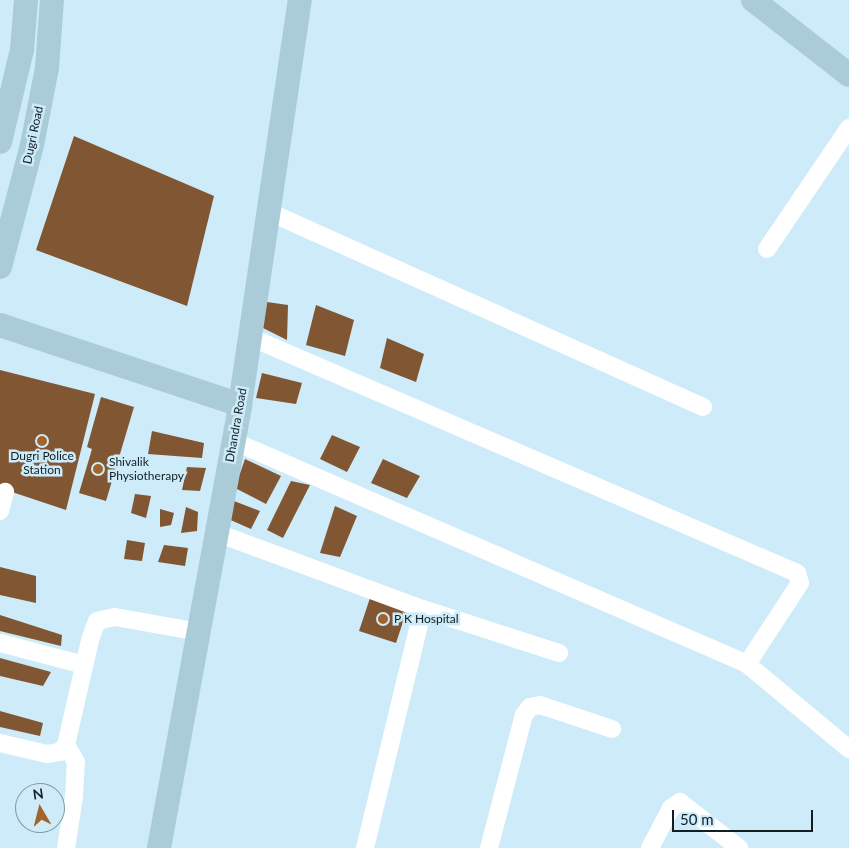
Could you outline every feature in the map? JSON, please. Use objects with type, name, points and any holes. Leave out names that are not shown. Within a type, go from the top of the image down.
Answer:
[{"type":"street","points":[[0,142],[20,58],[26,0]]},
{"type":"street","name":"Dugri Road","points":[[0,267],[32,145],[45,78],[52,0]]},
{"type":"street","name":"Dhandra Road","points":[[159,848],[240,405],[267,210],[300,0]]},
{"type":"street","points":[[753,0],[849,75]]},
{"type":"street","points":[[767,249],[849,128]]},
{"type":"street","points":[[267,210],[703,407]]},
{"type":"street","points":[[0,326],[240,405]]},
{"type":"street","points":[[250,337],[797,573],[800,583],[747,664]]},
{"type":"street","points":[[233,441],[747,664],[849,748]]},
{"type":"street","points":[[0,511],[5,492]]},
{"type":"street","points":[[216,533],[423,609],[559,652]]},
{"type":"street","points":[[365,848],[423,609]]},
{"type":"street","points":[[0,743],[47,754],[60,752],[66,745],[84,665],[97,621],[116,617],[199,632]]},
{"type":"street","points":[[0,643],[84,665]]},
{"type":"street","points":[[490,848],[524,715],[530,707],[540,705],[612,729]]},
{"type":"street","points":[[66,745],[76,762],[74,797],[66,848]]},
{"type":"street","points":[[650,848],[671,808],[680,802],[739,848]]},
{"type":"building","points":[[74,136],[214,196],[187,306],[36,250]]},
{"type":"building","points":[[267,302],[288,305],[287,340],[261,327]]},
{"type":"building","points":[[316,305],[354,320],[345,356],[306,345]]},
{"type":"building","points":[[387,338],[424,354],[416,382],[380,368]]},
{"type":"building","name":"Dugri Police Station","points":[[0,370],[95,394],[66,510],[0,488]]},
{"type":"building","points":[[262,373],[302,383],[296,404],[256,398]]},
{"type":"building","points":[[101,397],[134,407],[106,501],[79,493],[92,449],[87,447]]},
{"type":"building","points":[[152,431],[204,443],[202,458],[148,454]]},
{"type":"building","points":[[332,435],[360,447],[347,472],[320,459]]},
{"type":"building","points":[[245,459],[281,476],[266,504],[235,488]]},
{"type":"building","points":[[383,459],[420,476],[407,498],[371,483]]},
{"type":"building","points":[[187,467],[206,468],[200,491],[182,490]]},
{"type":"building","points":[[291,481],[310,485],[283,538],[267,530]]},
{"type":"building","points":[[135,494],[151,496],[146,518],[131,513]]},
{"type":"building","points":[[234,501],[260,511],[251,529],[226,518]]},
{"type":"building","points":[[335,506],[357,516],[340,557],[320,553]]},
{"type":"building","points":[[186,507],[198,512],[197,531],[181,533]]},
{"type":"building","points":[[160,509],[174,513],[171,525],[160,527]]},
{"type":"building","points":[[127,540],[145,543],[142,561],[124,559]]},
{"type":"building","points":[[164,545],[188,548],[185,566],[158,562]]},
{"type":"building","points":[[0,567],[36,576],[36,603],[0,595]]},
{"type":"building","points":[[371,595],[408,607],[396,643],[359,631]]},
{"type":"building","points":[[0,615],[62,635],[61,646],[0,631]]},
{"type":"building","points":[[0,658],[51,672],[43,686],[0,676]]},
{"type":"building","points":[[0,711],[43,723],[40,736],[0,727]]},
{"type":"place","name":"Dugri Police Station","points":[[42,441]]},
{"type":"place","name":"Shivalik Physiotherapy","points":[[98,469]]},
{"type":"place","name":"P K Hospital","points":[[383,619]]}]
